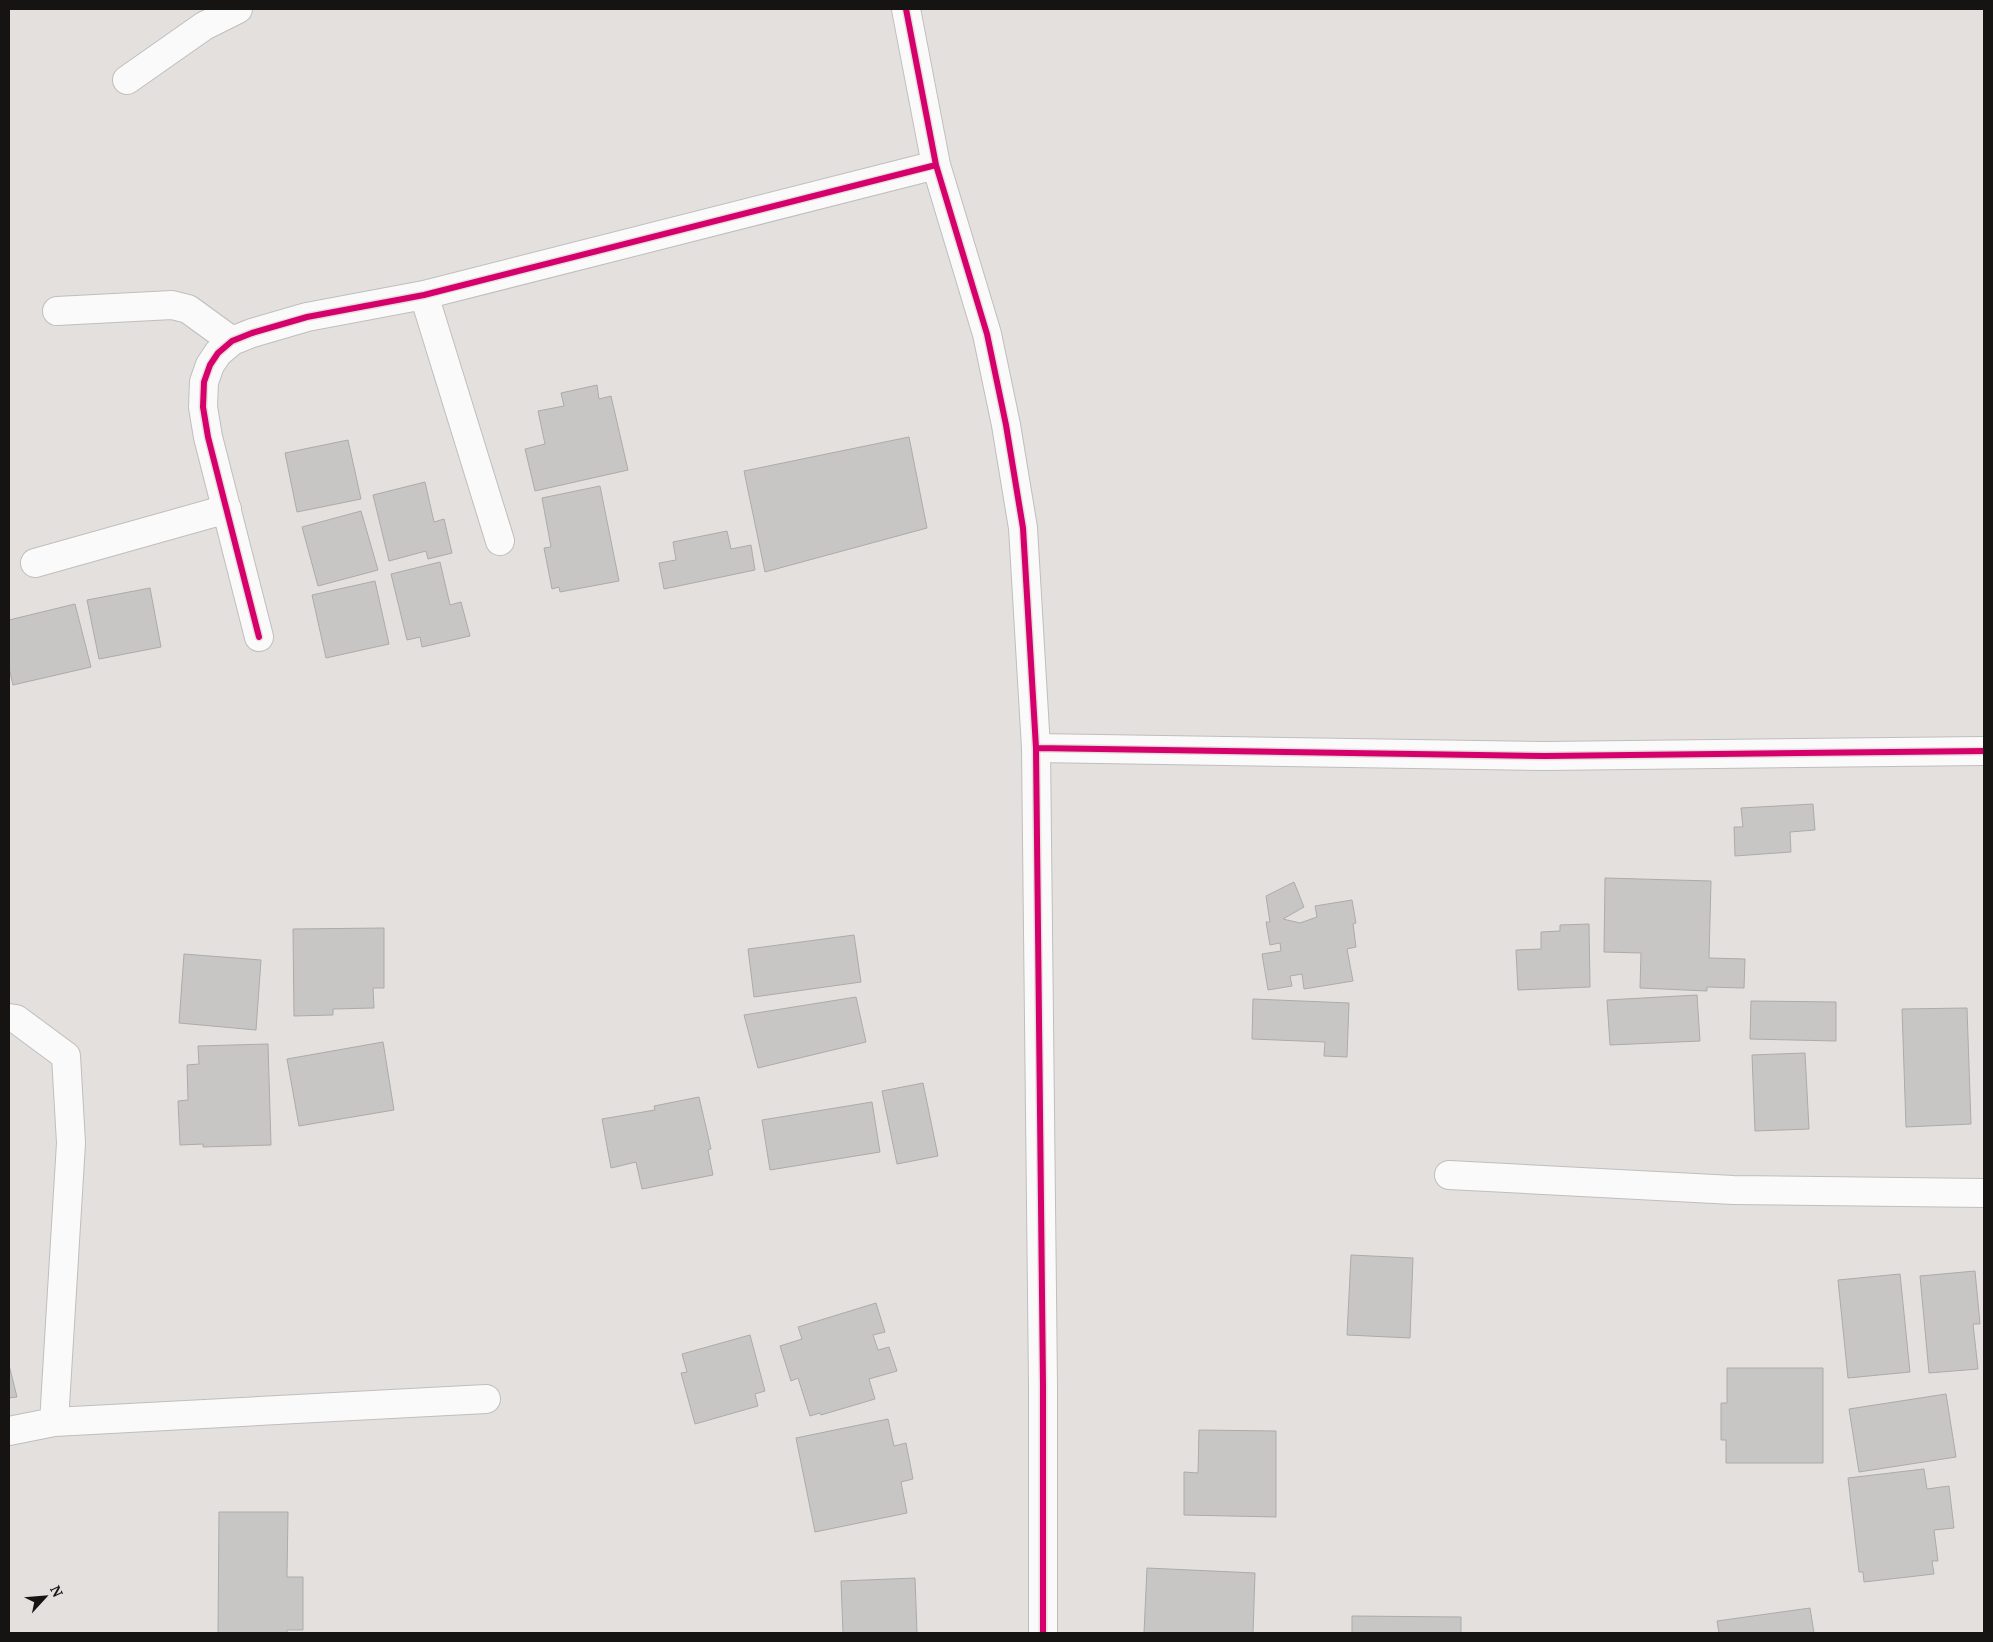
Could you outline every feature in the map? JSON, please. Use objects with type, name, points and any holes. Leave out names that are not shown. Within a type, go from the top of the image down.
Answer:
[{"type":"street","points":[[128,80],[204,26],[238,9]]},
{"type":"street","points":[[906,9],[936,164],[987,334],[1023,528],[1036,748],[1043,1385],[1043,1633]]},
{"type":"street","points":[[259,637],[208,437],[203,407],[204,382],[210,366],[218,353],[232,341],[252,333],[307,317],[424,294],[936,164]]},
{"type":"street","points":[[424,294],[500,541]]},
{"type":"street","points":[[57,311],[172,305],[188,309],[232,341]]},
{"type":"street","points":[[35,563],[226,509]]},
{"type":"street","points":[[1036,748],[1545,756],[1984,751]]},
{"type":"street","points":[[9,1018],[16,1019],[66,1056],[72,1143],[54,1422]]},
{"type":"street","points":[[1449,1175],[1733,1190],[1984,1193]]},
{"type":"street","points":[[9,1430],[54,1422],[486,1399]]},
{"type":"building","points":[[597,385],[599,399],[611,396],[628,470],[535,491],[525,449],[545,444],[538,411],[564,406],[561,393]]},
{"type":"building","points":[[909,437],[927,528],[765,572],[744,471]]},
{"type":"building","points":[[348,440],[361,499],[297,512],[285,453]]},
{"type":"building","points":[[425,482],[434,522],[444,519],[452,553],[428,559],[426,551],[389,561],[373,495]]},
{"type":"building","points":[[600,486],[619,581],[560,592],[559,587],[552,589],[544,548],[551,547],[542,498]]},
{"type":"building","points":[[361,511],[378,570],[318,586],[302,527]]},
{"type":"building","points":[[727,531],[731,549],[751,545],[755,570],[664,589],[659,563],[676,560],[673,542]]},
{"type":"building","points":[[440,562],[450,605],[461,602],[470,636],[422,647],[420,637],[407,640],[391,574]]},
{"type":"building","points":[[375,581],[389,644],[326,658],[312,595]]},
{"type":"building","points":[[150,588],[161,647],[99,659],[87,600]]},
{"type":"building","points":[[75,604],[91,667],[13,685],[9,668],[9,620]]},
{"type":"building","points":[[1813,804],[1815,830],[1790,832],[1791,852],[1735,856],[1734,827],[1743,827],[1741,808]]},
{"type":"building","points":[[1605,878],[1711,881],[1709,958],[1745,959],[1744,988],[1707,987],[1707,991],[1640,988],[1641,953],[1604,952]]},
{"type":"building","points":[[1294,882],[1304,907],[1283,919],[1300,923],[1317,917],[1315,906],[1352,900],[1356,923],[1353,924],[1356,947],[1347,949],[1353,981],[1304,989],[1302,974],[1290,976],[1292,986],[1268,990],[1262,954],[1281,951],[1280,943],[1270,945],[1266,922],[1270,922],[1266,896]]},
{"type":"building","points":[[1589,924],[1590,987],[1518,990],[1516,950],[1541,949],[1541,932],[1560,931],[1560,925]]},
{"type":"building","points":[[384,928],[384,988],[373,988],[374,1008],[333,1009],[333,1015],[294,1016],[293,929]]},
{"type":"building","points":[[854,935],[861,982],[754,997],[748,949]]},
{"type":"building","points":[[184,954],[261,960],[256,1030],[179,1023]]},
{"type":"building","points":[[1697,995],[1700,1041],[1610,1045],[1607,1000]]},
{"type":"building","points":[[856,997],[866,1042],[758,1068],[744,1015]]},
{"type":"building","points":[[1253,999],[1349,1003],[1347,1057],[1324,1056],[1325,1042],[1252,1039]]},
{"type":"building","points":[[1751,1001],[1836,1002],[1836,1041],[1750,1039]]},
{"type":"building","points":[[1967,1008],[1971,1124],[1906,1127],[1902,1009]]},
{"type":"building","points":[[383,1042],[394,1110],[299,1126],[287,1059]]},
{"type":"building","points":[[268,1044],[271,1145],[203,1147],[203,1144],[180,1145],[178,1101],[188,1100],[187,1065],[199,1064],[198,1046]]},
{"type":"building","points":[[1805,1053],[1809,1129],[1755,1131],[1752,1055]]},
{"type":"building","points":[[923,1083],[938,1156],[897,1164],[882,1091]]},
{"type":"building","points":[[699,1097],[711,1149],[708,1150],[713,1175],[642,1189],[636,1162],[611,1168],[602,1119],[655,1110],[654,1106]]},
{"type":"building","points":[[872,1102],[880,1152],[770,1170],[762,1120]]},
{"type":"building","points":[[1351,1255],[1413,1258],[1410,1338],[1347,1335]]},
{"type":"building","points":[[1975,1271],[1980,1324],[1973,1324],[1978,1369],[1929,1373],[1920,1276]]},
{"type":"building","points":[[1900,1274],[1910,1372],[1848,1378],[1838,1280]]},
{"type":"building","points":[[876,1303],[885,1332],[873,1335],[878,1350],[889,1347],[897,1371],[869,1379],[875,1399],[821,1415],[820,1413],[810,1416],[798,1378],[791,1381],[780,1346],[802,1339],[798,1327]]},
{"type":"building","points":[[750,1335],[765,1391],[755,1394],[758,1406],[695,1424],[681,1373],[687,1372],[682,1354]]},
{"type":"building","points":[[9,1365],[17,1397],[9,1398]]},
{"type":"building","points":[[1727,1368],[1823,1368],[1823,1463],[1726,1463],[1726,1440],[1721,1440],[1721,1403],[1727,1403]]},
{"type":"building","points":[[1946,1394],[1956,1457],[1859,1472],[1849,1409]]},
{"type":"building","points":[[888,1419],[894,1446],[906,1443],[913,1479],[901,1482],[907,1513],[815,1532],[796,1438]]},
{"type":"building","points":[[1199,1430],[1276,1431],[1276,1517],[1184,1515],[1184,1472],[1198,1473]]},
{"type":"building","points":[[1924,1469],[1927,1489],[1949,1486],[1954,1528],[1934,1530],[1938,1561],[1932,1561],[1934,1574],[1864,1582],[1863,1572],[1859,1572],[1848,1478]]},
{"type":"building","points":[[219,1512],[288,1512],[287,1577],[303,1577],[303,1630],[287,1630],[287,1633],[218,1633]]},
{"type":"building","points":[[1147,1568],[1255,1573],[1253,1633],[1144,1633]]},
{"type":"building","points":[[915,1578],[917,1633],[843,1633],[841,1581]]},
{"type":"building","points":[[1810,1608],[1814,1633],[1719,1633],[1717,1621]]},
{"type":"building","points":[[1352,1616],[1461,1617],[1461,1633],[1352,1633]]},
{"type":"cycle path","points":[[906,9],[936,165],[987,334],[1006,425],[1023,528],[1036,748],[1545,756],[1984,751]]},
{"type":"cycle path","points":[[259,637],[208,437],[203,407],[204,382],[210,365],[218,353],[232,341],[252,333],[307,317],[424,295],[936,165]]},
{"type":"cycle path","points":[[1036,748],[1043,1385],[1043,1633]]}]
